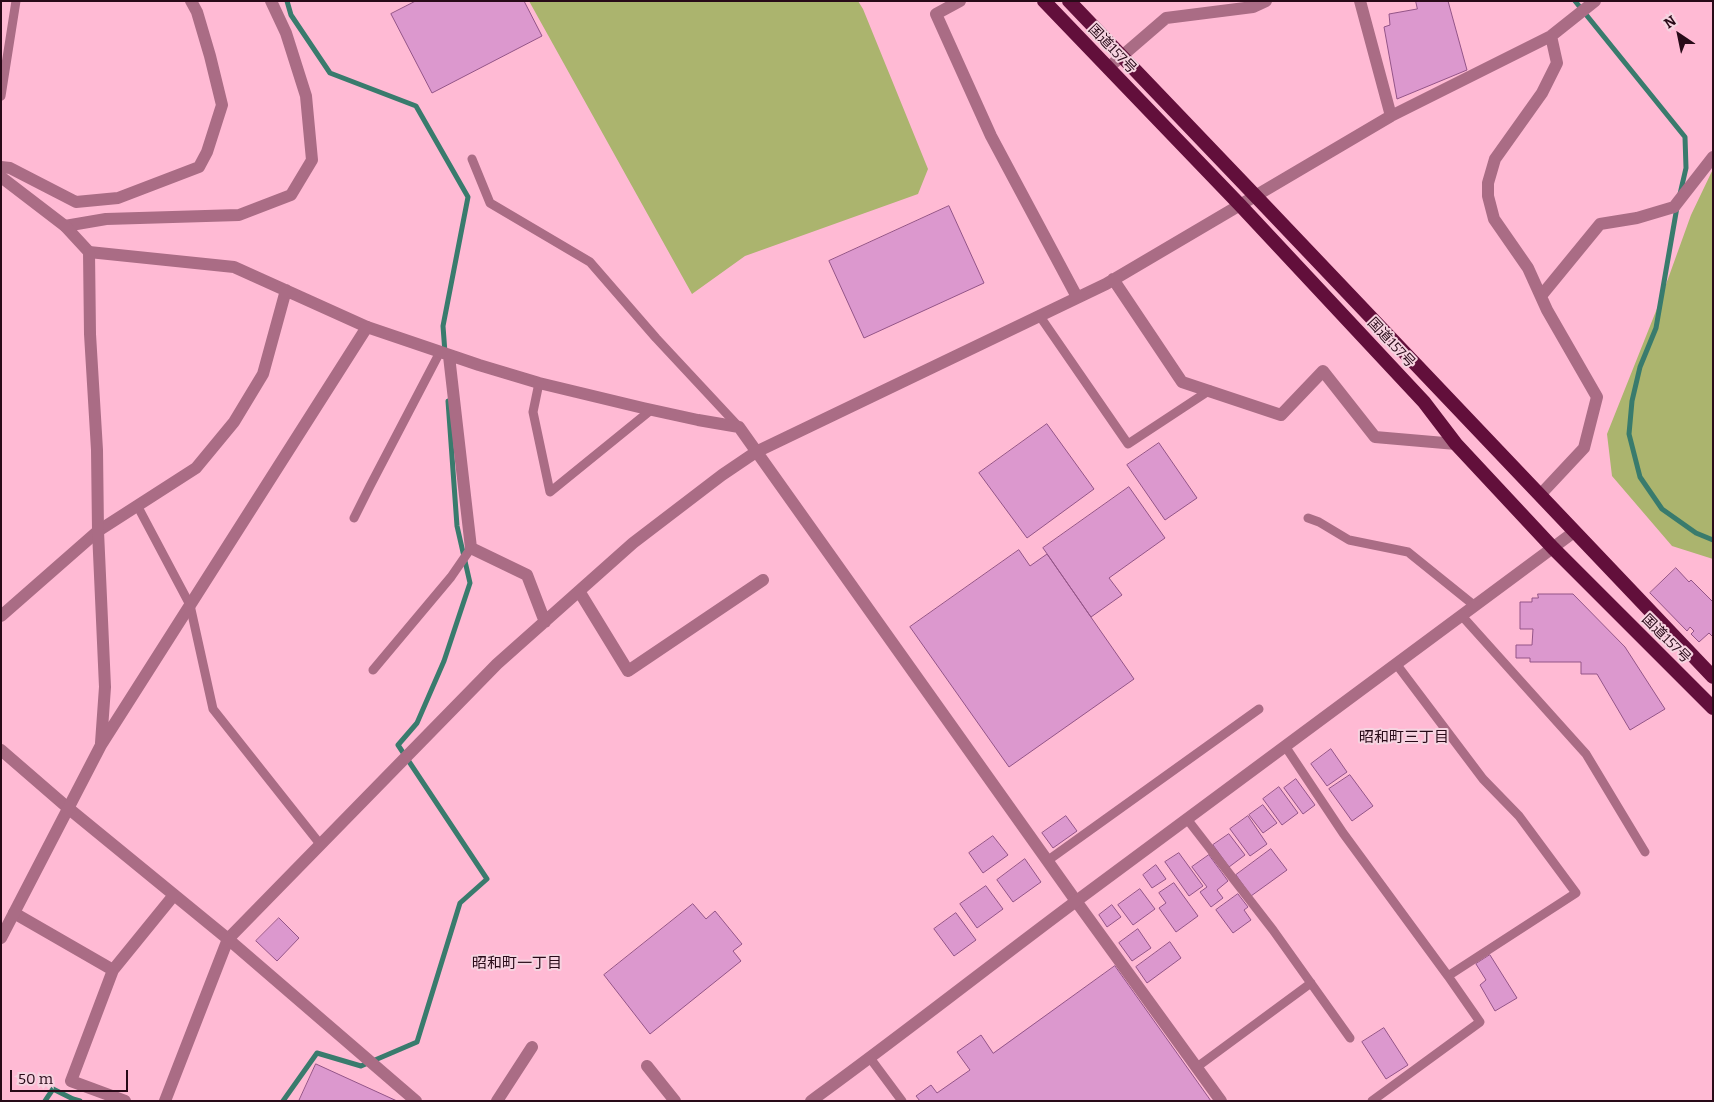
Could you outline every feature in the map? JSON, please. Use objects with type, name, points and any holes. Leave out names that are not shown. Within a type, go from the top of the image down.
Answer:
[{"type":"highway","name":"国道157号","points":[[1044,1],[1240,205],[1424,402],[1456,444],[1553,548],[1713,708]]},
{"type":"highway","name":"国道157号","points":[[1069,1],[1713,677]]},
{"type":"street","points":[[1,167],[10,168],[76,202],[118,198],[199,167],[207,152],[222,105],[210,56],[191,1]]},
{"type":"street","points":[[65,226],[106,219],[239,215],[291,195],[312,160],[306,96],[286,33],[271,1]]},
{"type":"street","points":[[960,1],[936,14],[991,136],[1077,297]]},
{"type":"street","points":[[1108,68],[1166,18],[1253,7],[1266,1]]},
{"type":"street","points":[[1360,1],[1391,116]]},
{"type":"street","points":[[167,1100],[228,939],[497,664],[633,543],[722,475],[756,452],[1113,279],[1391,116],[1551,36],[1595,1]]},
{"type":"street","points":[[1540,495],[1584,448],[1597,397],[1547,310],[1528,268],[1494,218],[1488,196],[1488,183],[1495,159],[1542,93],[1557,63],[1551,36]]},
{"type":"street","points":[[1540,296],[1600,224],[1637,218],[1674,207],[1713,157]]},
{"type":"street","points":[[1,177],[65,226],[89,252],[234,267],[367,327],[445,354],[539,383],[651,410],[739,427],[1047,861],[1222,1101]]},
{"type":"street","points":[[89,252],[90,334],[97,450],[98,531],[105,686],[101,745]]},
{"type":"street","points":[[1113,279],[1182,382],[1281,414],[1323,371],[1375,436],[1456,444]]},
{"type":"street","points":[[1,616],[98,531],[196,468],[234,422],[263,374],[286,290]]},
{"type":"street","points":[[1,938],[101,745],[367,327]]},
{"type":"street","points":[[445,354],[470,548],[527,575],[545,622]]},
{"type":"street","points":[[811,1101],[1076,901],[1574,532]]},
{"type":"street","points":[[579,591],[628,671],[762,580]]},
{"type":"street","points":[[1,750],[68,808],[110,840],[228,939],[416,1101]]},
{"type":"street","points":[[125,1101],[72,1081],[113,970],[174,895]]},
{"type":"street","points":[[14,913],[113,970]]},
{"type":"street","points":[[497,1101],[532,1047]]},
{"type":"street","points":[[647,1066],[675,1101]]},
{"type":"lane","points":[[1,96],[16,1]]},
{"type":"lane","points":[[472,159],[490,203],[590,262],[656,338],[739,427]]},
{"type":"lane","points":[[1038,315],[1128,444],[1210,390]]},
{"type":"lane","points":[[354,518],[370,486],[445,354]]},
{"type":"lane","points":[[539,383],[533,412],[550,492],[651,410]]},
{"type":"lane","points":[[138,507],[190,605],[213,709],[320,844]]},
{"type":"lane","points":[[1308,518],[1319,522],[1349,540],[1408,552],[1475,606]]},
{"type":"lane","points":[[374,670],[451,577],[470,548]]},
{"type":"lane","points":[[1462,616],[1586,754],[1645,852]]},
{"type":"lane","points":[[1397,665],[1484,778],[1519,816],[1576,893],[1448,976]]},
{"type":"lane","points":[[1047,861],[1259,709]]},
{"type":"lane","points":[[1285,746],[1343,833],[1480,1022],[1372,1101]]},
{"type":"lane","points":[[1187,819],[1272,930],[1350,1038]]},
{"type":"lane","points":[[1197,1067],[1310,983]]},
{"type":"lane","points":[[870,1058],[902,1101]]},
{"type":"green space","points":[[529,1],[858,1],[863,9],[928,169],[918,194],[745,256],[692,294]]},
{"type":"green space","points":[[1713,169],[1713,559],[1672,546],[1612,476],[1607,434],[1660,301],[1691,215]]},
{"type":"building","points":[[416,1],[524,1],[542,36],[432,93],[391,14]]},
{"type":"building","points":[[1416,1],[1448,1],[1467,70],[1397,99],[1384,27],[1390,25],[1389,14],[1417,9]]},
{"type":"building","points":[[949,206],[984,283],[864,338],[829,261]]},
{"type":"building","points":[[1047,424],[1094,489],[1027,538],[979,473]]},
{"type":"building","points":[[1159,443],[1197,498],[1165,520],[1127,465]]},
{"type":"building","points":[[1129,487],[1165,538],[1109,578],[1122,595],[1091,617],[1043,548]]},
{"type":"building","points":[[1019,550],[1030,566],[1047,554],[1134,679],[1009,767],[910,627]]},
{"type":"building","points":[[1676,568],[1689,582],[1691,580],[1713,602],[1713,637],[1709,633],[1699,642],[1691,634],[1694,631],[1690,627],[1687,631],[1650,593]]},
{"type":"building","points":[[1538,594],[1573,594],[1625,647],[1665,709],[1630,730],[1597,674],[1581,674],[1581,662],[1530,662],[1530,658],[1516,658],[1516,645],[1532,645],[1533,629],[1520,629],[1520,602],[1532,602],[1532,598],[1538,598]]},
{"type":"building","points":[[1331,749],[1347,772],[1327,786],[1311,764]]},
{"type":"building","points":[[1350,775],[1373,806],[1352,821],[1329,789]]},
{"type":"building","points":[[1296,779],[1315,805],[1303,814],[1284,788]]},
{"type":"building","points":[[1279,787],[1298,813],[1282,825],[1263,799]]},
{"type":"building","points":[[1263,805],[1277,823],[1263,833],[1249,815]]},
{"type":"building","points":[[1066,816],[1077,831],[1053,848],[1042,833]]},
{"type":"building","points":[[1248,816],[1267,844],[1250,856],[1230,829]]},
{"type":"building","points":[[1229,834],[1245,855],[1229,867],[1213,845]]},
{"type":"building","points":[[993,836],[1008,855],[983,873],[969,853]]},
{"type":"building","points":[[1271,849],[1287,870],[1251,896],[1236,875]]},
{"type":"building","points":[[1179,853],[1203,886],[1189,896],[1165,862]]},
{"type":"building","points":[[1209,855],[1228,881],[1217,890],[1223,898],[1211,907],[1200,892],[1207,887],[1192,867]]},
{"type":"building","points":[[1025,859],[1041,882],[1013,902],[997,880]]},
{"type":"building","points":[[1156,865],[1166,879],[1152,888],[1143,875]]},
{"type":"building","points":[[1174,883],[1198,916],[1176,932],[1159,908],[1166,903],[1159,893]]},
{"type":"building","points":[[986,886],[1003,909],[977,928],[960,904]]},
{"type":"building","points":[[1140,889],[1155,909],[1133,925],[1118,905]]},
{"type":"building","points":[[1238,894],[1248,907],[1244,910],[1251,920],[1233,933],[1216,910]]},
{"type":"building","points":[[693,904],[706,919],[715,911],[742,944],[733,951],[741,961],[650,1034],[604,975]]},
{"type":"building","points":[[1112,905],[1121,917],[1107,927],[1099,915]]},
{"type":"building","points":[[956,913],[976,940],[954,956],[934,929]]},
{"type":"building","points":[[279,918],[299,938],[277,961],[256,941]]},
{"type":"building","points":[[1138,929],[1151,948],[1132,961],[1119,943]]},
{"type":"building","points":[[1170,942],[1181,958],[1147,983],[1136,967]]},
{"type":"building","points":[[1490,955],[1517,998],[1495,1011],[1480,985],[1486,980],[1476,964]]},
{"type":"building","points":[[1115,966],[1211,1101],[920,1101],[916,1096],[931,1085],[937,1093],[970,1070],[957,1052],[981,1035],[993,1053]]},
{"type":"building","points":[[1384,1028],[1408,1065],[1386,1079],[1362,1042]]},
{"type":"building","points":[[316,1064],[397,1101],[299,1101]]},
{"type":"waterway","points":[[287,1],[291,15],[330,73],[416,106],[468,197],[443,326],[445,353]]},
{"type":"waterway","points":[[1575,1],[1685,137],[1686,168],[1680,194]]},
{"type":"waterway","points":[[1677,207],[1656,328],[1640,367],[1632,401],[1629,434],[1640,477],[1662,509],[1696,533],[1713,540]]},
{"type":"waterway","points":[[283,1101],[317,1053],[361,1066],[417,1042],[460,903],[487,879],[398,745],[417,723],[444,661],[470,583],[457,526],[448,401]]},
{"type":"waterway","points":[[45,1101],[53,1089],[80,1101]]},
{"type":"district","name":"昭和町三丁目","points":[[1404,738]]},
{"type":"district","name":"昭和町一丁目","points":[[517,964]]}]
